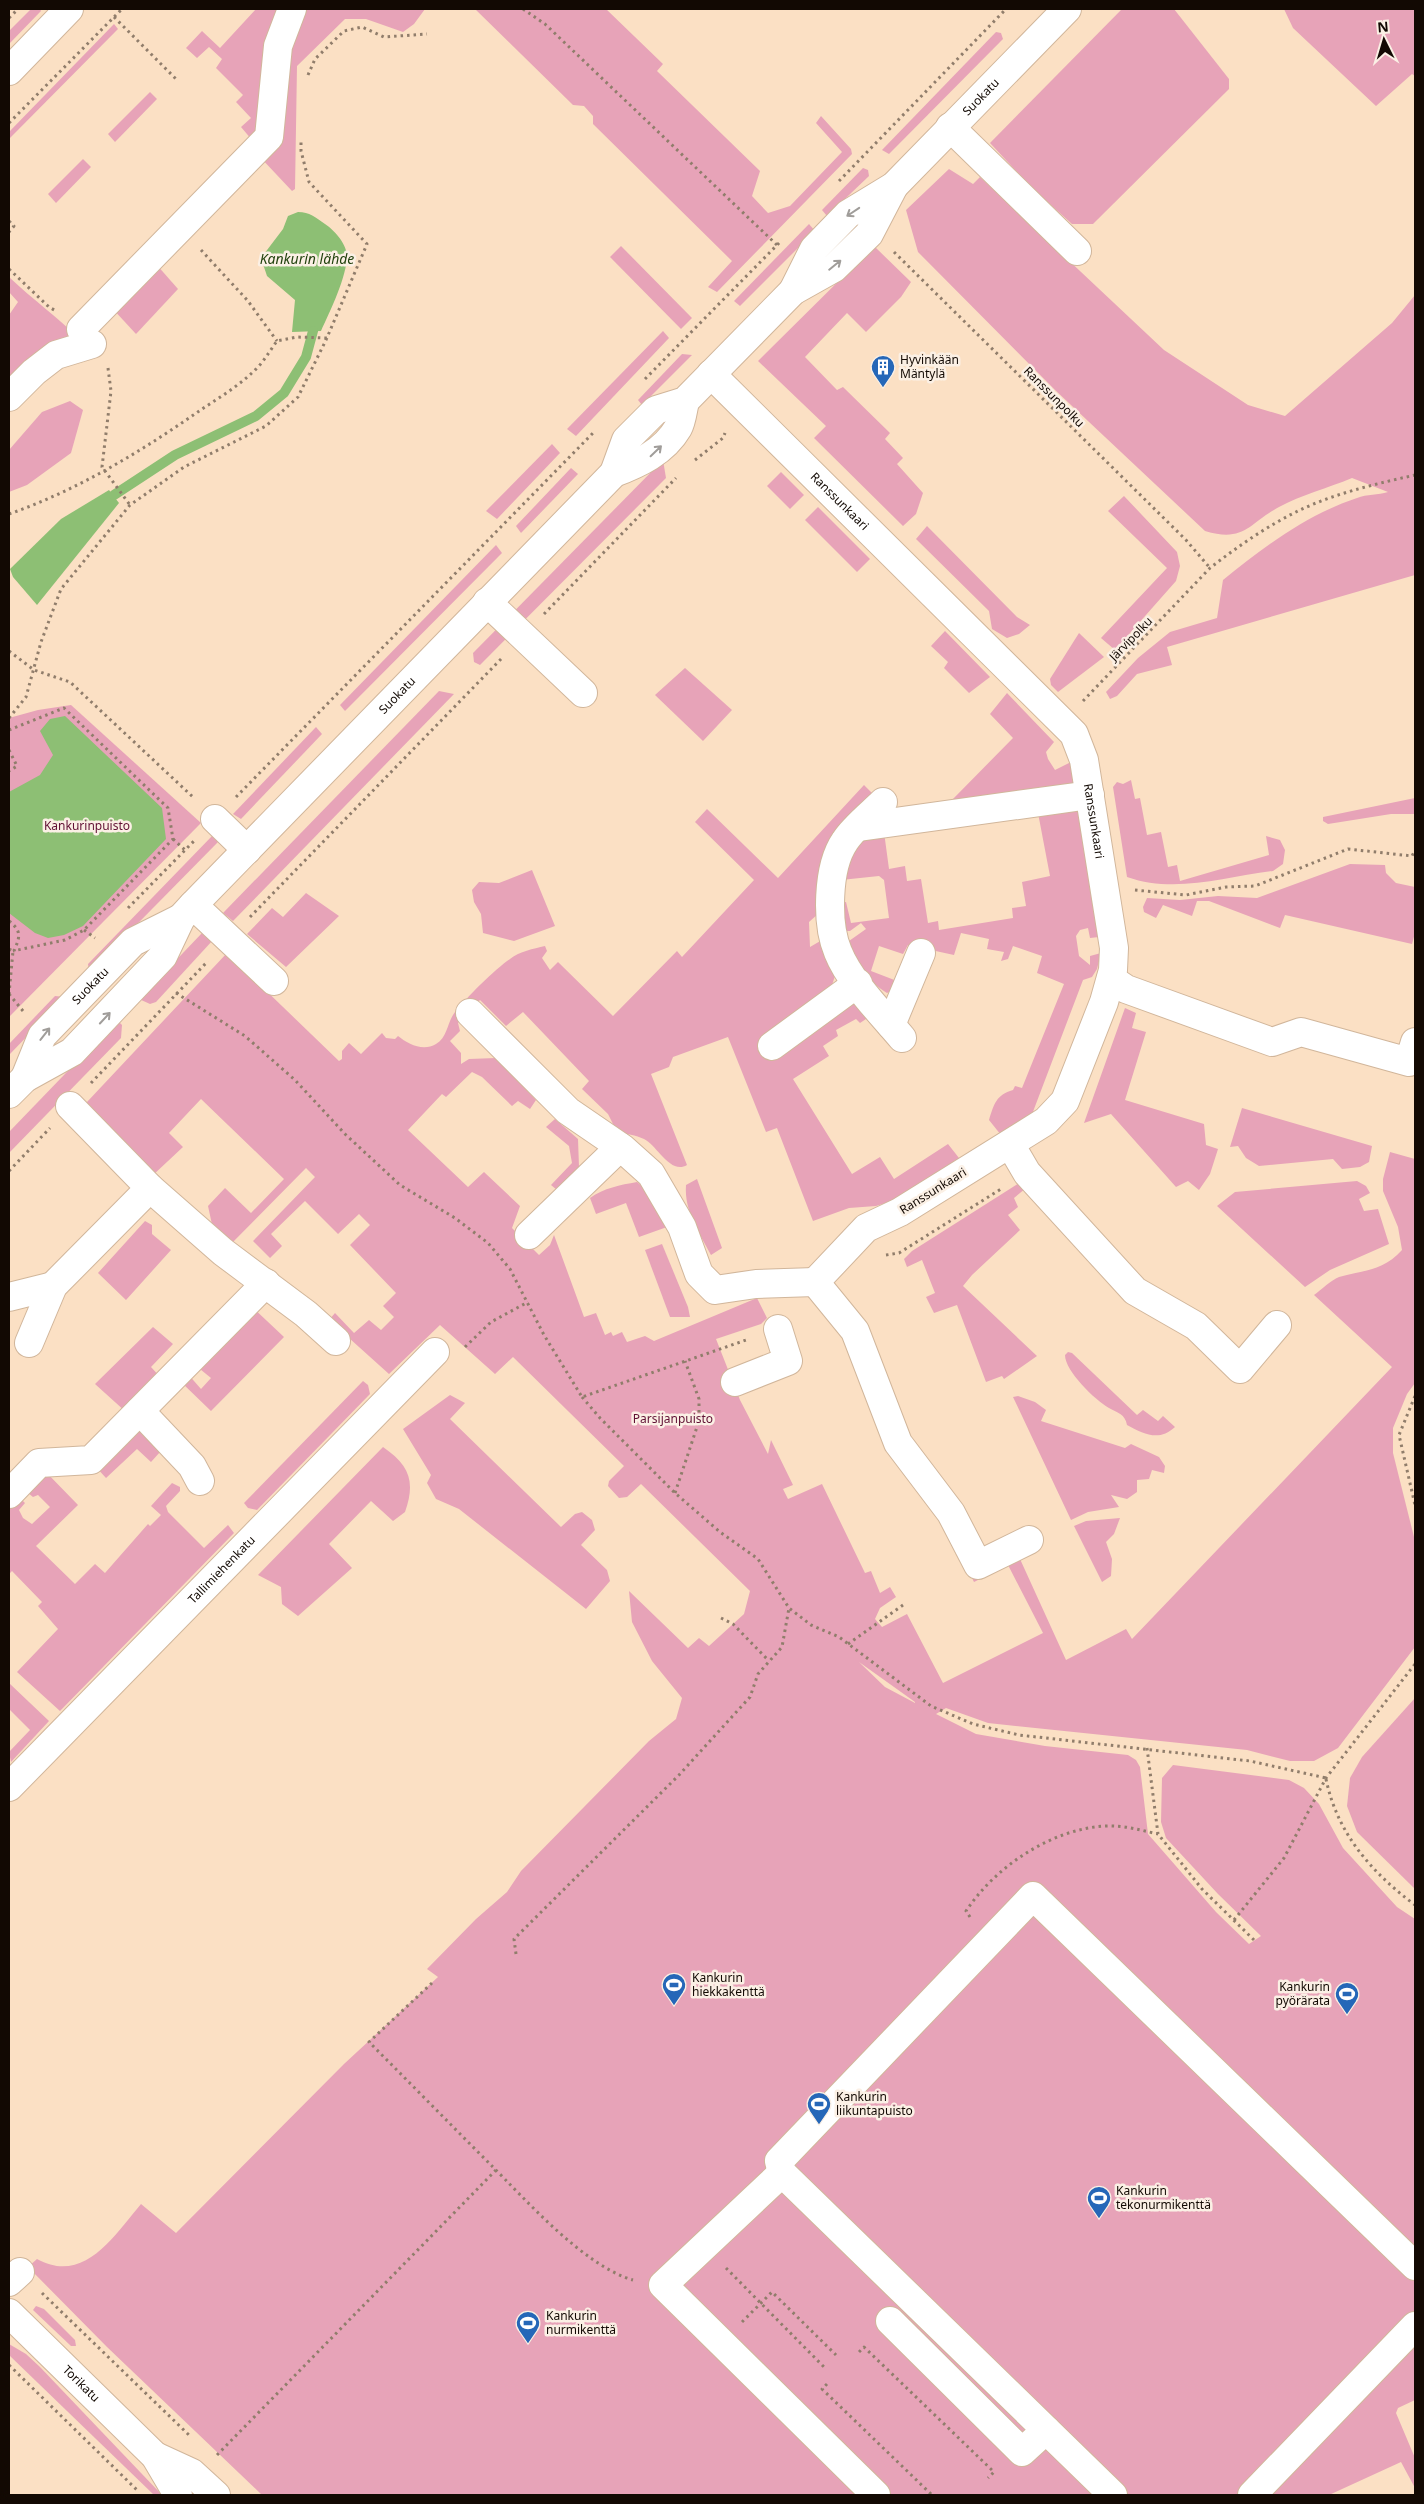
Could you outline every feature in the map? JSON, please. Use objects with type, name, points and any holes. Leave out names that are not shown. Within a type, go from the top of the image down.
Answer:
[{"type":"street","points":[[9,71],[69,9]]},
{"type":"street","points":[[9,397],[34,372],[56,355],[87,336],[268,137],[278,46],[292,9]]},
{"type":"street","name":"Suokatu","points":[[17,1086],[72,1052],[163,956],[187,911],[614,473],[626,440],[656,410],[685,401],[793,291],[834,268],[869,234],[894,186],[1066,9]]},
{"type":"street","points":[[950,127],[1077,251]]},
{"type":"street","name":"Ranssunkaari","points":[[711,374],[1074,734],[1081,748],[1090,795],[1114,948],[1114,970],[1104,1002],[1065,1101],[1046,1121],[1010,1144],[900,1212],[866,1228],[815,1282]]},
{"type":"street","points":[[487,602],[524,635],[583,693]]},
{"type":"street","points":[[859,827],[1090,795]]},
{"type":"street","points":[[883,802],[845,841],[832,873],[830,910],[838,952],[858,983],[897,1032],[920,953]]},
{"type":"street","points":[[216,819],[247,850]]},
{"type":"street","points":[[187,911],[230,938],[274,981]]},
{"type":"street","points":[[1110,980],[1126,989],[1272,1042],[1300,1032],[1409,1062],[1415,1042]]},
{"type":"street","points":[[772,1046],[858,983]]},
{"type":"street","points":[[470,1013],[568,1111],[620,1147],[651,1174],[682,1227],[699,1274],[715,1290],[756,1284],[815,1282],[855,1331],[898,1443],[951,1513],[978,1565],[1029,1540]]},
{"type":"street","points":[[70,1106],[150,1188],[223,1252],[306,1314],[336,1341]]},
{"type":"street","points":[[1010,1144],[1027,1173],[1135,1291],[1196,1326],[1240,1369],[1276,1325]]},
{"type":"street","points":[[529,1235],[620,1147]]},
{"type":"street","points":[[29,1343],[53,1286],[150,1188]]},
{"type":"street","points":[[9,1494],[39,1463],[91,1460],[266,1284]]},
{"type":"street","points":[[9,1297],[53,1286]]},
{"type":"street","points":[[735,1382],[788,1361],[778,1329]]},
{"type":"street","name":"Tallimiehenkatu","points":[[9,1787],[435,1352]]},
{"type":"street","points":[[140,1411],[192,1466],[200,1481]]},
{"type":"street","points":[[1113,2495],[782,2173],[779,2161],[1034,1896],[1415,2266]]},
{"type":"street","points":[[782,2173],[705,2248],[663,2285],[876,2495]]},
{"type":"street","name":"Torikatu","points":[[9,2313],[154,2456],[178,2495]]},
{"type":"street","points":[[890,2321],[1022,2452],[1046,2430]]},
{"type":"street","points":[[1252,2495],[1415,2326]]},
{"type":"street","name":"Torikatu","points":[[154,2456],[192,2473],[216,2495]]},
{"type":"path","points":[[9,18],[18,9]]},
{"type":"path","points":[[9,123],[122,9]]},
{"type":"path","points":[[523,9],[552,31],[777,245]]},
{"type":"path","points":[[835,186],[1006,9]]},
{"type":"path","points":[[114,17],[176,79]]},
{"type":"path","points":[[307,76],[315,59],[344,31],[362,27],[384,37],[427,34]]},
{"type":"path","points":[[9,718],[26,697],[61,589],[130,504],[184,467],[266,426],[298,397],[327,338],[367,244],[309,182],[301,151],[302,132]]},
{"type":"path","points":[[9,221],[14,226],[9,232]]},
{"type":"path","points":[[640,384],[784,238]]},
{"type":"path","name":"Ranssunpolku","points":[[890,248],[1186,540],[1210,568]]},
{"type":"path","points":[[207,256],[248,301],[277,341]]},
{"type":"path","points":[[9,269],[13,273]]},
{"type":"path","points":[[9,514],[38,504],[105,471],[182,423],[243,381],[260,365],[277,341],[297,337],[327,338]]},
{"type":"path","points":[[693,462],[723,438],[735,415],[743,406]]},
{"type":"path","points":[[124,912],[601,425]]},
{"type":"path","points":[[9,1171],[176,993],[679,475]]},
{"type":"path","name":"Järvipolku","points":[[1064,722],[1210,568],[1274,524],[1299,511],[1352,490],[1415,475]]},
{"type":"path","points":[[109,478],[130,504]]},
{"type":"path","points":[[9,651],[34,670],[70,682],[216,819]]},
{"type":"path","points":[[9,730],[64,708],[168,808],[173,839],[185,850]]},
{"type":"path","points":[[9,750],[17,766],[9,771]]},
{"type":"path","points":[[9,949],[13,952],[65,940],[84,930],[173,839]]},
{"type":"path","points":[[1105,888],[1186,895],[1226,887],[1255,886],[1348,849],[1412,856],[1415,860]]},
{"type":"path","points":[[1412,856],[1415,850]]},
{"type":"path","points":[[9,921],[18,928],[20,938],[13,952],[9,994],[26,1015]]},
{"type":"path","points":[[84,930],[97,940],[90,947]]},
{"type":"path","points":[[176,993],[245,1036],[295,1080],[345,1134],[400,1185],[455,1218],[488,1243],[510,1269],[544,1335],[582,1396],[600,1418],[675,1493],[720,1532],[758,1559],[789,1608],[811,1624],[839,1637],[931,1706],[974,1724],[1019,1735],[1250,1761],[1326,1778]]},
{"type":"path","points":[[882,1255],[899,1253],[1027,1173]]},
{"type":"path","points":[[582,1396],[778,1329]]},
{"type":"path","points":[[675,1493],[699,1421],[699,1399],[685,1361]]},
{"type":"path","points":[[1415,1396],[1399,1435],[1415,1505]]},
{"type":"path","points":[[848,1644],[903,1605]]},
{"type":"path","points":[[516,1954],[514,1939],[678,1775],[750,1697],[758,1674],[782,1647],[789,1608]]},
{"type":"path","points":[[720,1618],[733,1624],[769,1661]]},
{"type":"path","points":[[1234,1920],[1284,1858],[1326,1778],[1415,1664]]},
{"type":"path","points":[[1147,1748],[1158,1834],[1202,1889],[1254,1940]]},
{"type":"path","points":[[1326,1778],[1330,1802],[1352,1845],[1376,1871],[1415,1905]]},
{"type":"path","points":[[990,1941],[966,1912],[977,1895],[1023,1856],[1042,1844],[1078,1831],[1104,1826],[1128,1827],[1158,1834]]},
{"type":"path","points":[[432,1983],[369,2042],[529,2204],[588,2256],[624,2278],[646,2284],[663,2285]]},
{"type":"path","points":[[212,2457],[213,2459],[223,2450],[496,2170]]},
{"type":"path","points":[[705,2248],[824,2367]]},
{"type":"path","points":[[14,2277],[194,2440]]},
{"type":"path","points":[[720,2342],[772,2292],[836,2355]]},
{"type":"path","points":[[859,2352],[864,2346],[994,2472],[988,2478]]},
{"type":"path","points":[[9,2365],[142,2495]]},
{"type":"path","points":[[827,2384],[822,2389],[932,2495]]},
{"type":"green space","points":[[31,9],[40,9],[41,11],[9,44],[9,31]]},
{"type":"green space","points":[[256,9],[284,9],[267,50],[263,66],[260,83],[260,117],[252,140],[241,127],[251,118],[236,102],[243,95],[216,68],[222,59],[209,47],[197,58],[186,48],[202,31],[220,48]]},
{"type":"green space","points":[[301,9],[425,9],[414,24],[403,32],[366,19],[345,19],[297,66],[295,189],[292,191],[260,157]]},
{"type":"green space","points":[[475,9],[606,9],[663,64],[657,71],[760,171],[752,196],[768,213],[790,206],[842,152],[816,123],[821,116],[851,149],[852,154],[717,292],[708,287],[732,261],[593,124],[593,116],[584,106],[573,105]]},
{"type":"green space","points":[[1122,9],[1174,9],[1229,79],[1229,89],[1093,224],[1072,224],[1032,188],[990,143]]},
{"type":"green space","points":[[1284,9],[1415,9],[1415,76],[1412,74],[1376,106],[1293,28]]},
{"type":"green space","points":[[114,24],[118,29],[9,139],[9,132]]},
{"type":"green space","points":[[996,32],[1001,33],[1003,39],[889,154],[882,150]]},
{"type":"green space","points":[[150,92],[157,99],[115,142],[108,134]]},
{"type":"green space","points":[[83,159],[91,167],[56,203],[48,194]]},
{"type":"green space","points":[[863,168],[868,170],[869,176],[827,216],[822,210]]},
{"type":"green space","points":[[949,169],[973,184],[980,177],[1164,350],[1248,405],[1285,416],[1392,323],[1415,295],[1415,575],[1167,647],[1172,665],[1137,674],[1117,696],[1110,699],[1106,692],[1138,658],[1170,632],[1217,618],[1223,580],[1254,556],[1286,533],[1320,513],[1361,497],[1388,492],[1352,478],[1287,503],[1269,513],[1246,530],[1238,533],[1229,535],[1205,531],[1055,390],[918,252],[906,210]]},
{"type":"green space","points":[[809,224],[815,231],[740,306],[734,301]]},
{"type":"green space","points":[[621,246],[692,318],[681,329],[610,257]]},
{"type":"green space","points":[[874,246],[911,282],[901,297],[866,332],[847,313],[805,357],[837,390],[843,387],[890,433],[885,439],[903,458],[897,464],[923,493],[916,514],[903,526],[814,438],[826,426],[758,361]]},
{"type":"green space","points":[[156,264],[178,289],[136,334],[112,308]]},
{"type":"green space","points":[[9,277],[80,340],[9,386],[9,315],[18,302],[9,292]]},
{"type":"green space","points":[[663,331],[669,338],[576,436],[567,429]]},
{"type":"green space","points":[[682,354],[692,355],[642,405],[638,400]]},
{"type":"green space","points":[[70,401],[83,410],[71,453],[27,485],[9,492],[9,450],[42,412]]},
{"type":"green space","points":[[552,444],[560,453],[497,519],[486,511]]},
{"type":"green space","points":[[663,460],[666,478],[480,665],[474,662],[473,653]]},
{"type":"green space","points":[[571,468],[578,474],[521,533],[516,526]]},
{"type":"green space","points":[[781,472],[804,495],[790,509],[767,486]]},
{"type":"green space","points":[[1124,496],[1177,552],[1180,566],[1176,581],[1115,650],[1101,638],[1167,568],[1108,511]]},
{"type":"green space","points":[[818,507],[870,559],[857,572],[805,520]]},
{"type":"green space","points":[[927,526],[1017,617],[1030,625],[1019,634],[1007,638],[992,629],[989,611],[916,539]]},
{"type":"green space","points":[[496,545],[502,553],[345,711],[340,705]]},
{"type":"green space","points":[[945,631],[990,677],[969,693],[944,668],[948,662],[931,646]]},
{"type":"green space","points":[[1079,633],[1104,657],[1058,692],[1051,685],[1050,679]]},
{"type":"green space","points":[[685,668],[732,710],[703,741],[655,695]]},
{"type":"green space","points":[[439,691],[454,694],[233,921],[223,913]]},
{"type":"green space","points":[[1007,693],[1054,742],[1046,752],[1055,770],[1071,762],[1075,785],[958,805],[952,800],[1013,738],[990,714]]},
{"type":"green space","name":"Kankurinpuisto","points":[[71,705],[201,823],[9,1017],[9,718],[38,710]]},
{"type":"green space","points":[[316,727],[322,734],[241,819],[233,814]]},
{"type":"green space","points":[[1131,780],[1135,799],[1140,798],[1147,835],[1161,832],[1168,867],[1177,865],[1180,881],[1269,855],[1266,836],[1280,840],[1285,850],[1283,864],[1273,871],[1200,883],[1163,884],[1127,877],[1113,787],[1117,782],[1123,784]]},
{"type":"green space","name":"Kankurin liikuntapuisto","points":[[864,785],[873,794],[818,914],[809,922],[810,947],[822,940],[835,976],[831,988],[871,1011],[866,1019],[860,1023],[856,1019],[836,1030],[838,1036],[823,1046],[829,1056],[793,1079],[852,1174],[880,1157],[894,1179],[948,1144],[959,1158],[958,1163],[892,1201],[876,1206],[849,1208],[813,1221],[777,1128],[766,1132],[728,1037],[673,1057],[669,1067],[651,1074],[687,1165],[681,1167],[669,1163],[644,1139],[617,1132],[608,1114],[582,1089],[589,1081],[523,1012],[506,1026],[480,1000],[458,1023],[460,1031],[450,1041],[461,1053],[461,1064],[469,1059],[496,1058],[536,1100],[530,1109],[518,1101],[512,1106],[482,1077],[472,1072],[446,1097],[442,1094],[408,1130],[468,1187],[484,1172],[520,1206],[512,1228],[539,1255],[550,1245],[554,1235],[584,1317],[596,1313],[605,1335],[611,1332],[613,1336],[622,1332],[627,1342],[645,1336],[654,1341],[757,1298],[767,1318],[761,1324],[716,1339],[740,1400],[768,1454],[771,1440],[793,1485],[783,1489],[788,1499],[822,1484],[865,1573],[871,1571],[880,1593],[890,1587],[896,1597],[880,1608],[875,1619],[882,1627],[907,1614],[943,1683],[1043,1633],[1008,1565],[974,1582],[972,1578],[1005,1561],[1020,1559],[1066,1660],[1126,1629],[1132,1639],[1392,1367],[1314,1295],[1336,1278],[1373,1269],[1388,1262],[1402,1250],[1398,1227],[1383,1191],[1383,1179],[1390,1152],[1415,1159],[1415,1383],[1407,1394],[1393,1428],[1393,1453],[1415,1541],[1415,1647],[1338,1748],[1314,1761],[1290,1761],[1247,1750],[988,1723],[946,1708],[936,1714],[976,1734],[1045,1746],[1128,1755],[1136,1760],[1140,1767],[1148,1834],[1216,1912],[1249,1944],[1261,1936],[1218,1894],[1166,1838],[1161,1822],[1162,1778],[1173,1765],[1289,1780],[1304,1788],[1319,1804],[1343,1848],[1397,1907],[1415,1919],[1415,2400],[1398,2408],[1396,2413],[1415,2458],[1415,2488],[1401,2462],[1329,2495],[262,2495],[107,2347],[28,2267],[37,2259],[54,2265],[69,2266],[83,2261],[109,2242],[141,2204],[176,2233],[344,2064],[438,1977],[427,1969],[476,1919],[507,1892],[521,1871],[649,1741],[676,1719],[682,1698],[652,1661],[632,1622],[629,1591],[688,1648],[699,1638],[709,1646],[744,1614],[750,1591],[641,1484],[627,1497],[619,1498],[608,1486],[609,1481],[624,1466],[513,1357],[495,1374],[440,1325],[389,1374],[329,1320],[335,1313],[354,1333],[369,1320],[381,1330],[394,1317],[383,1306],[396,1293],[350,1245],[370,1225],[359,1214],[338,1234],[305,1201],[271,1234],[282,1246],[270,1258],[253,1241],[315,1177],[306,1168],[229,1246],[213,1229],[208,1206],[225,1188],[251,1213],[284,1179],[201,1099],[169,1133],[183,1147],[152,1176],[85,1108],[87,1102],[227,953],[339,1061],[342,1059],[342,1051],[349,1043],[361,1054],[382,1033],[386,1038],[395,1039],[398,1036],[416,1046],[426,1047],[436,1044],[443,1037],[455,1012],[497,970],[518,954],[545,946],[547,951],[542,958],[550,970],[558,962],[613,1016],[677,951],[682,957],[754,880],[695,822],[707,809],[778,878]],"holes":[[[859,1662],[915,1702],[885,1687]]]},
{"type":"green space","points":[[1415,798],[1415,814],[1391,814],[1328,824],[1323,821],[1323,817]]},
{"type":"green space","points":[[1078,809],[1099,937],[1090,938],[1088,928],[1080,930],[1076,936],[1079,956],[1090,965],[1090,956],[1101,953],[1097,969],[1092,977],[1083,980],[1031,1117],[1001,1135],[989,1120],[994,1105],[999,1097],[1013,1090],[1015,1086],[1022,1088],[1064,984],[1037,973],[1042,956],[1013,946],[1008,959],[1001,961],[1004,952],[987,949],[989,939],[961,933],[954,955],[908,945],[903,954],[879,946],[871,971],[897,981],[893,990],[887,993],[873,983],[859,964],[849,941],[866,929],[861,923],[850,931],[846,931],[840,903],[846,902],[851,923],[889,918],[884,880],[879,876],[841,880],[858,841],[884,832],[889,869],[905,866],[907,881],[921,879],[928,923],[938,921],[939,930],[1013,918],[1012,908],[1026,906],[1022,882],[1050,876],[1038,813]]},
{"type":"green space","points":[[214,834],[219,841],[89,973],[88,964]]},
{"type":"green space","points":[[1350,864],[1385,865],[1386,873],[1396,883],[1415,887],[1415,933],[1412,944],[1285,915],[1280,928],[1209,901],[1197,901],[1192,916],[1163,905],[1156,918],[1144,912],[1143,907],[1147,898],[1180,900],[1218,896],[1257,898]]},
{"type":"green space","points":[[532,870],[555,926],[514,941],[483,933],[481,914],[474,902],[472,890],[479,882],[499,883]]},
{"type":"green space","points":[[306,893],[339,916],[286,967],[247,934],[272,908],[283,917]]},
{"type":"green space","points":[[203,932],[213,940],[156,1002],[150,1004],[139,999]]},
{"type":"green space","points":[[55,996],[65,997],[9,1055],[9,1044]]},
{"type":"green space","points":[[1125,1008],[1136,1013],[1132,1028],[1146,1032],[1125,1100],[1204,1124],[1206,1145],[1218,1149],[1210,1174],[1199,1190],[1188,1181],[1176,1187],[1111,1114],[1084,1123]]},
{"type":"green space","points":[[117,1020],[122,1025],[121,1038],[9,1153],[9,1132]]},
{"type":"green space","points":[[1242,1108],[1372,1146],[1369,1162],[1360,1167],[1342,1169],[1333,1159],[1259,1166],[1246,1158],[1238,1146],[1230,1147]]},
{"type":"green space","points":[[555,1119],[578,1139],[579,1167],[557,1190],[551,1185],[572,1163],[569,1146],[546,1127]]},
{"type":"green space","points":[[697,1179],[722,1248],[711,1255],[693,1221],[687,1204],[686,1185]]},
{"type":"green space","points":[[1357,1181],[1366,1186],[1370,1193],[1359,1199],[1364,1211],[1378,1209],[1389,1244],[1330,1270],[1305,1287],[1217,1206],[1235,1192]]},
{"type":"green space","points":[[637,1182],[649,1192],[667,1227],[639,1237],[626,1203],[596,1214],[590,1198],[607,1189]]},
{"type":"green space","points":[[1019,1183],[1031,1184],[1014,1198],[1018,1207],[1008,1215],[1020,1230],[972,1275],[963,1286],[1037,1356],[1004,1379],[1002,1376],[986,1382],[957,1305],[934,1313],[926,1297],[935,1293],[922,1260],[907,1267],[904,1259],[912,1251]]},
{"type":"green space","points":[[145,1221],[152,1225],[152,1234],[171,1250],[126,1300],[98,1273]]},
{"type":"green space","points":[[662,1244],[688,1307],[690,1317],[670,1317],[645,1250]]},
{"type":"green space","points":[[251,1306],[284,1337],[211,1411],[181,1382],[187,1373],[201,1389],[211,1378],[195,1365]]},
{"type":"green space","points":[[153,1327],[173,1344],[151,1367],[161,1378],[126,1412],[95,1384]]},
{"type":"green space","points":[[1068,1352],[1072,1353],[1137,1415],[1143,1410],[1158,1421],[1163,1416],[1175,1427],[1163,1434],[1151,1435],[1127,1425],[1123,1416],[1096,1399],[1075,1377],[1066,1362],[1065,1355]]},
{"type":"green space","points":[[363,1381],[368,1385],[370,1394],[257,1510],[248,1508],[244,1503]]},
{"type":"green space","points":[[450,1395],[465,1403],[450,1419],[561,1527],[575,1514],[582,1512],[592,1520],[595,1530],[581,1545],[607,1570],[610,1581],[586,1609],[459,1509],[436,1499],[427,1483],[431,1475],[403,1429]]},
{"type":"green space","points":[[1018,1396],[1035,1402],[1046,1410],[1041,1421],[1125,1448],[1131,1444],[1159,1457],[1165,1466],[1164,1473],[1152,1470],[1149,1479],[1137,1480],[1137,1492],[1127,1499],[1111,1495],[1119,1507],[1088,1512],[1071,1520],[1013,1397]]},
{"type":"green space","points":[[136,1427],[160,1452],[151,1462],[137,1449],[106,1478],[96,1467]]},
{"type":"green space","points":[[383,1447],[399,1460],[408,1475],[410,1491],[405,1512],[393,1521],[371,1501],[329,1544],[352,1568],[298,1616],[282,1604],[281,1587],[258,1575]]},
{"type":"green space","points":[[43,1469],[78,1505],[36,1546],[75,1584],[95,1564],[105,1573],[148,1524],[150,1526],[161,1515],[151,1506],[172,1483],[180,1487],[180,1491],[166,1506],[168,1512],[204,1548],[228,1525],[234,1533],[60,1711],[17,1672],[58,1629],[38,1606],[42,1602],[12,1571],[9,1574],[9,1501],[22,1500],[25,1503],[19,1510],[23,1518],[32,1524],[50,1507],[38,1495],[33,1497],[22,1488]]},
{"type":"green space","points":[[1120,1518],[1114,1534],[1106,1542],[1112,1559],[1111,1576],[1102,1582],[1074,1526],[1086,1521]]},
{"type":"green space","points":[[9,1683],[49,1721],[11,1762],[9,1752],[30,1730],[9,1709]]},
{"type":"green space","points":[[1415,1698],[1415,1889],[1357,1832],[1347,1806],[1350,1778],[1362,1757]]},
{"type":"green space","points":[[36,2306],[44,2309],[75,2340],[76,2346],[71,2346],[33,2310]]},
{"type":"green space","points":[[9,2344],[26,2354],[40,2367],[162,2495],[154,2495],[9,2355]]},
{"type":"water","name":"Kankurin lähde","points":[[298,212],[312,215],[336,233],[347,255],[341,283],[321,331],[292,332],[295,300],[267,276],[261,258],[283,229],[288,216]]},
{"type":"water","points":[[109,490],[119,503],[37,605],[13,577],[10,569],[61,519]]},
{"type":"water","name":"Kankurinpuisto","points":[[65,716],[162,808],[166,839],[83,926],[64,935],[48,938],[35,933],[9,913],[9,792],[40,775],[53,755],[40,731],[50,719]]},
{"type":"waterway","points":[[114,495],[175,455],[256,416],[284,393],[306,357],[313,331]]},
{"type":"place","name":"Hyvinkään Mäntylä","points":[[883,388]]},
{"type":"place","name":"Kankurin hiekkakenttä","points":[[674,2006]]},
{"type":"place","name":"Kankurin pyörärata","points":[[1347,2015]]},
{"type":"place","name":"Kankurin liikuntapuisto","points":[[819,2125]]},
{"type":"place","name":"Kankurin tekonurmikenttä","points":[[1099,2219]]},
{"type":"place","name":"Kankurin nurmikenttä","points":[[528,2344]]},
{"type":"park label","name":"Parsijanpuisto","points":[[673,1419]]}]
